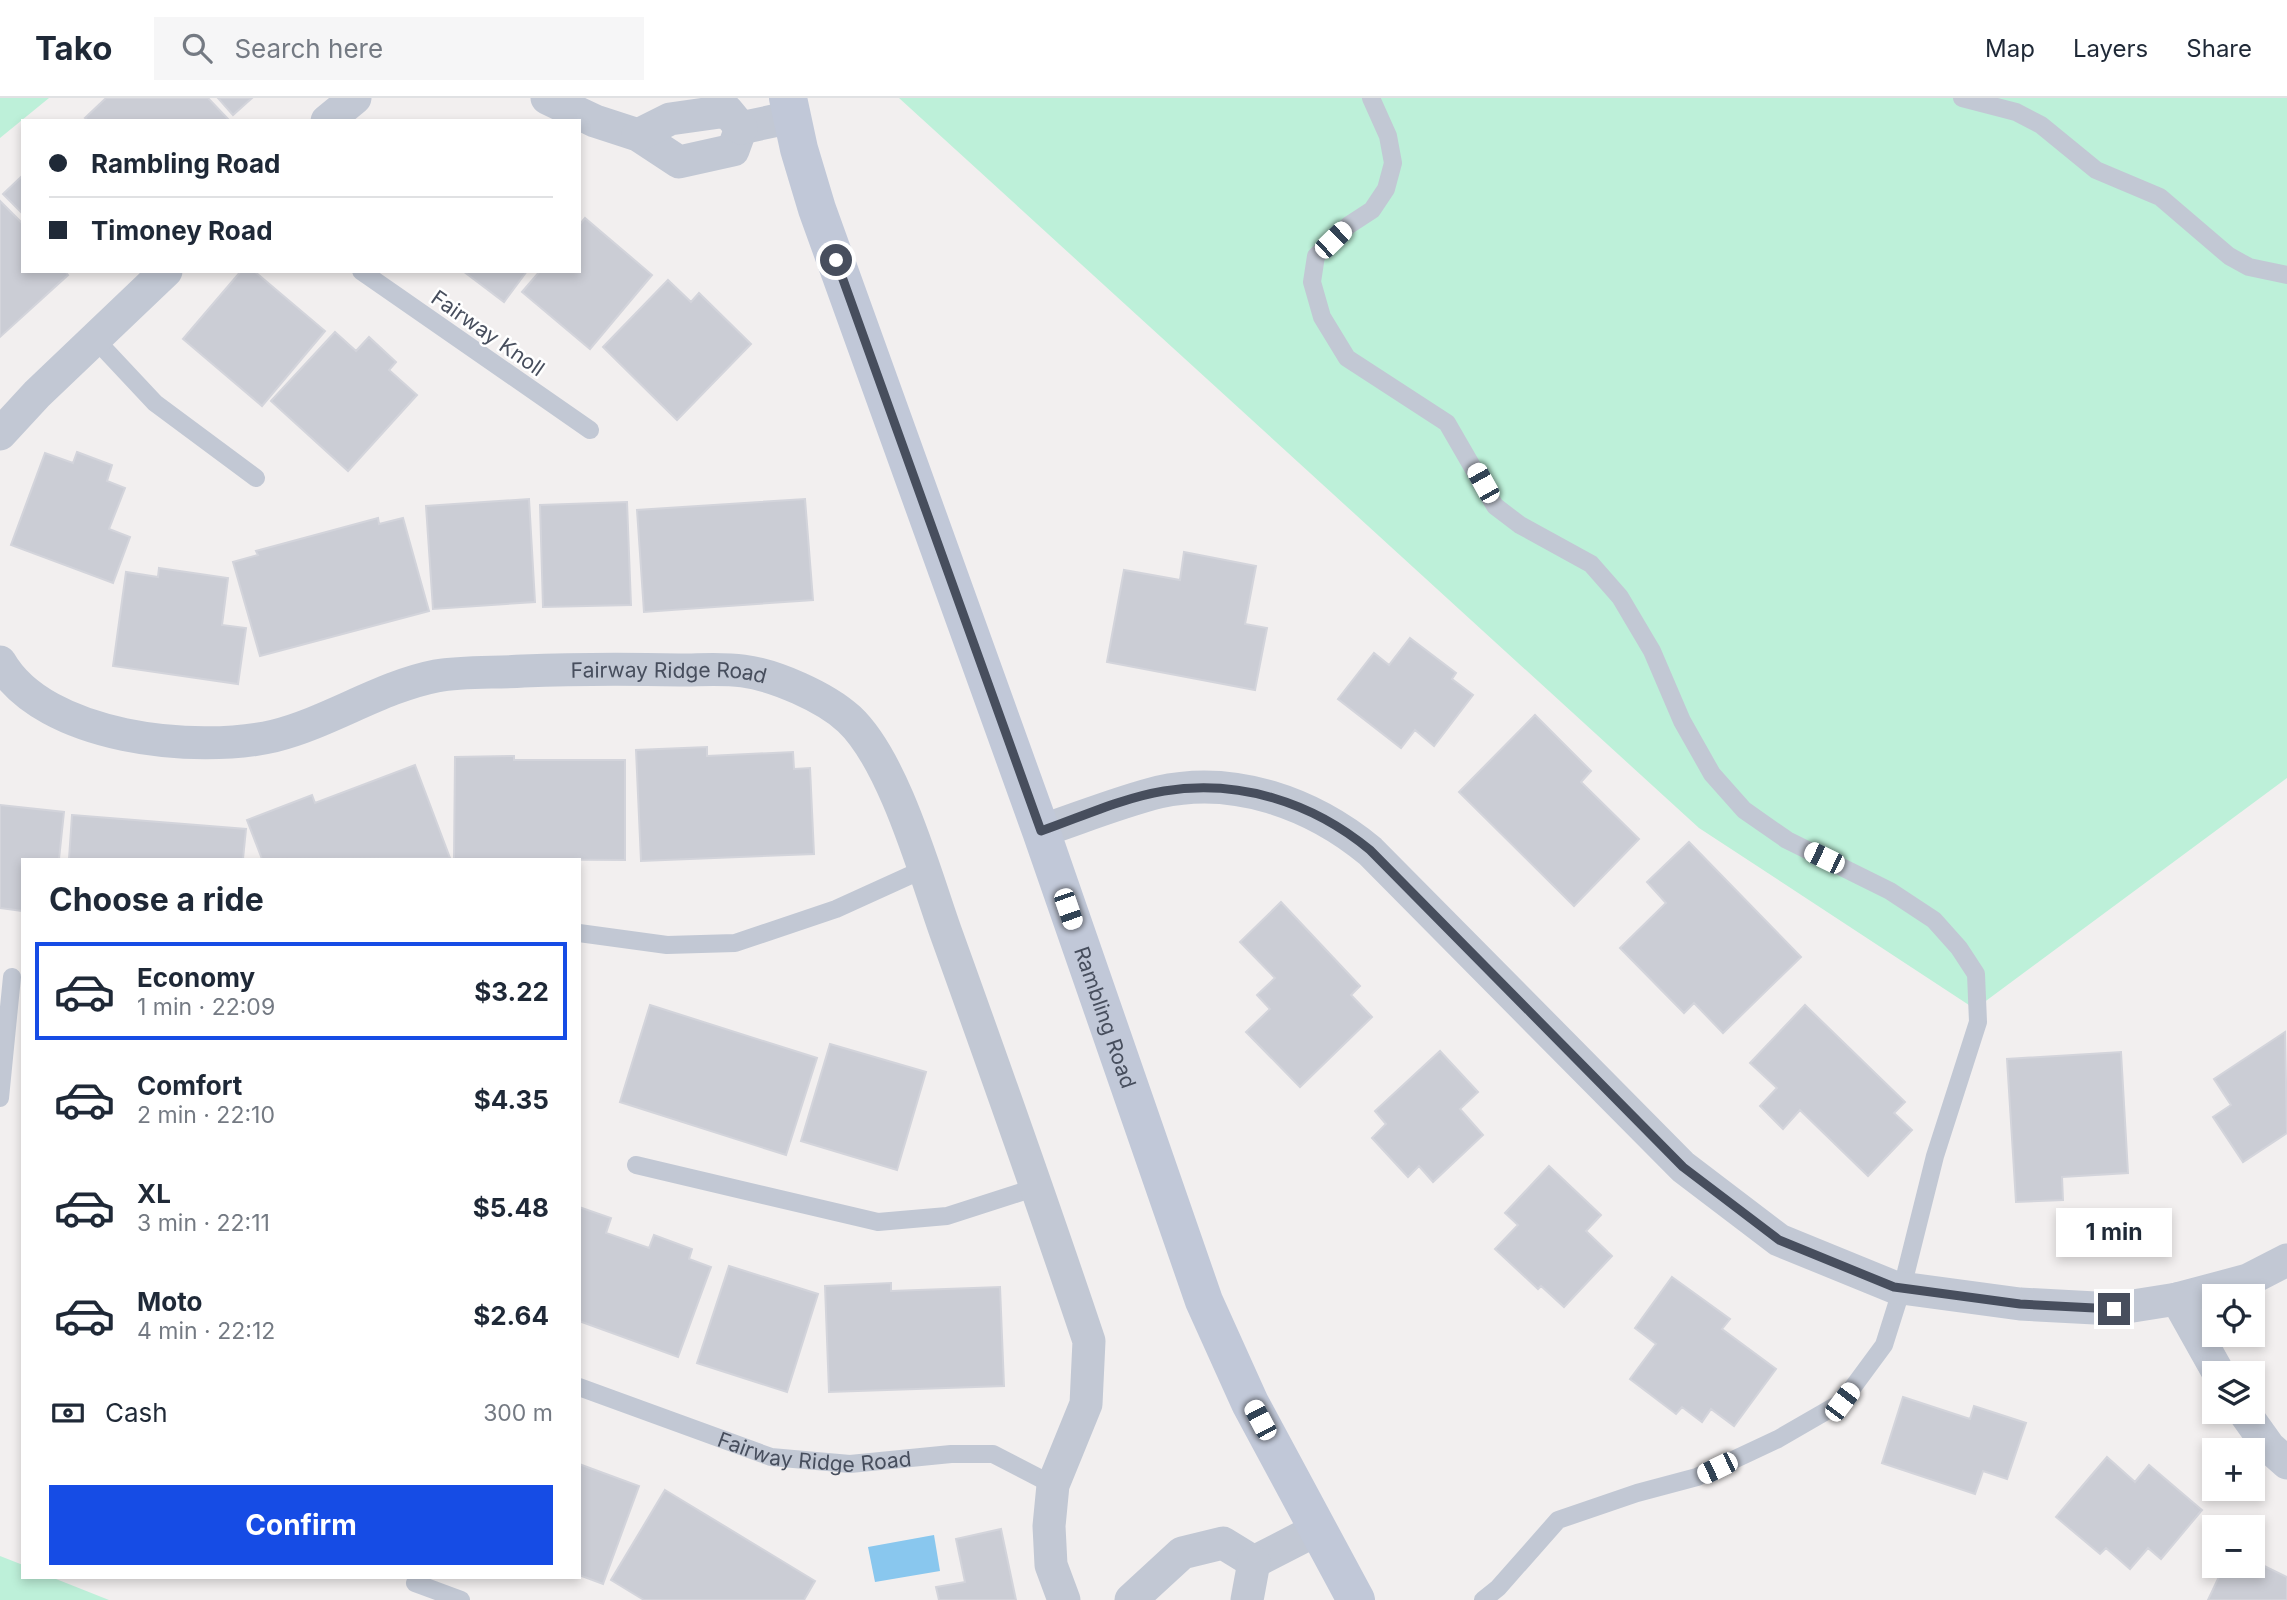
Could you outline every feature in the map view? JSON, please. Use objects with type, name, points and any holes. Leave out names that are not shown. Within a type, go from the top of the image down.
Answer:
[{"type":"street","points":[[329,119],[355,98]]},
{"type":"street","points":[[547,98],[595,121],[638,135],[679,162],[733,150],[741,128],[790,108]]},
{"type":"street","name":"Rambling Road","points":[[790,108],[817,208],[1041,831],[1205,1301],[1250,1403],[1356,1600]]},
{"type":"street","points":[[638,135],[670,119],[727,111],[741,128]]},
{"type":"street","points":[[0,434],[164,273]]},
{"type":"street","name":"Fairway Ridge Road","points":[[2,666],[32,696],[66,718],[103,731],[198,743],[233,743],[276,735],[390,690],[438,676],[591,668],[742,671],[779,680],[849,719],[872,749],[890,783],[924,869],[1037,1186],[1088,1341],[1086,1404],[1053,1485],[1049,1526],[1051,1565],[1063,1600]]},
{"type":"street","points":[[1041,831],[1137,798],[1187,789],[1219,788],[1250,792],[1312,811],[1345,830],[1370,850],[1683,1167],[1779,1240],[1902,1288],[2020,1304],[2114,1309],[2177,1299],[2248,1280],[2287,1260]]},
{"type":"street","points":[[2177,1299],[2212,1361]]},
{"type":"street","points":[[2253,1424],[2269,1447],[2287,1463]]},
{"type":"street","points":[[1254,1562],[1318,1529]]},
{"type":"street","points":[[1148,1594],[1182,1553],[1223,1543],[1254,1562]]},
{"type":"street","points":[[1247,1600],[1254,1562]]},
{"type":"lane","points":[[1371,98],[1388,136],[1393,163],[1386,189],[1372,210],[1349,225],[1316,256],[1312,282],[1322,317],[1348,358],[1447,423],[1495,506],[1520,525],[1591,564],[1620,597],[1652,651],[1682,721],[1712,774],[1744,810],[1787,840],[1890,891],[1934,920],[1959,947],[1976,974],[1978,1022],[1935,1156],[1902,1288],[1884,1345],[1842,1402],[1777,1439],[1697,1477],[1614,1500],[1558,1520],[1498,1588],[1483,1600]]},
{"type":"lane","points":[[1962,98],[2016,111],[2041,125],[2096,170],[2161,197],[2229,257],[2249,267],[2287,275]]},
{"type":"lane","name":"Fairway Knoll","points":[[365,273],[590,430]]},
{"type":"lane","points":[[96,339],[155,403],[256,478]]},
{"type":"lane","points":[[581,933],[667,945],[735,943],[836,909],[924,869]]},
{"type":"lane","points":[[0,1098],[12,977]]},
{"type":"lane","points":[[636,1165],[878,1222],[947,1216],[1037,1186]]},
{"type":"lane","name":"Fairway Ridge Road","points":[[581,1388],[771,1457],[850,1464],[951,1454],[993,1454],[1053,1485]]},
{"type":"lane","points":[[415,1583],[461,1600]]},
{"type":"green space","points":[[0,98],[49,98],[21,119],[0,138]]},
{"type":"green space","points":[[899,98],[2287,98],[2287,778],[1975,1009],[1699,828]]},
{"type":"green space","points":[[0,1556],[21,1564],[21,1579],[56,1579],[109,1600],[0,1600]]},
{"type":"water","points":[[934,1535],[940,1571],[875,1582],[868,1547]]},
{"type":"building","points":[[106,98],[208,98],[228,119],[86,119]]},
{"type":"building","points":[[218,98],[252,98],[233,115]]},
{"type":"building","points":[[21,177],[21,212],[3,194]]},
{"type":"building","points":[[0,201],[21,222],[21,273],[68,275],[0,337]]},
{"type":"building","points":[[585,218],[652,275],[590,349],[522,292],[538,273],[581,273],[581,223]]},
{"type":"building","points":[[239,273],[256,273],[325,331],[262,406],[183,339]]},
{"type":"building","points":[[466,273],[526,273],[504,302]]},
{"type":"building","points":[[668,280],[691,302],[699,293],[751,344],[677,420],[603,347]]},
{"type":"building","points":[[335,332],[356,351],[369,337],[396,362],[389,370],[417,395],[348,471],[271,401]]},
{"type":"building","points":[[77,452],[112,465],[107,481],[125,488],[109,529],[130,537],[113,583],[11,545],[45,453],[73,463]]},
{"type":"building","points":[[529,499],[535,602],[433,609],[426,506]]},
{"type":"building","points":[[805,499],[813,600],[644,612],[637,510]]},
{"type":"building","points":[[627,502],[631,605],[543,607],[540,505]]},
{"type":"building","points":[[378,518],[379,524],[403,518],[429,611],[260,656],[233,562],[258,555],[256,551]]},
{"type":"building","points":[[1184,552],[1256,566],[1245,624],[1267,628],[1255,690],[1107,662],[1124,570],[1180,580]]},
{"type":"building","points":[[159,568],[228,578],[222,625],[246,628],[238,684],[113,666],[126,572],[158,577]]},
{"type":"building","points":[[1410,638],[1456,673],[1452,679],[1473,695],[1434,746],[1415,730],[1401,748],[1338,699],[1374,653],[1389,665]]},
{"type":"building","points":[[1535,715],[1591,771],[1581,782],[1639,839],[1574,906],[1459,792]]},
{"type":"building","points":[[707,747],[707,756],[793,752],[794,769],[810,768],[814,854],[641,861],[636,750]]},
{"type":"building","points":[[455,757],[625,760],[625,860],[454,858]]},
{"type":"building","points":[[415,765],[450,858],[262,858],[247,820],[312,795],[315,803]]},
{"type":"building","points":[[0,805],[64,812],[59,858],[21,858],[21,911],[0,908]]},
{"type":"building","points":[[72,815],[246,829],[243,858],[69,858]]},
{"type":"building","points":[[1689,842],[1801,957],[1723,1033],[1694,1003],[1684,1013],[1620,948],[1666,903],[1647,882]]},
{"type":"building","points":[[1281,902],[1360,986],[1351,995],[1372,1017],[1300,1087],[1246,1032],[1270,1009],[1257,995],[1275,978],[1240,942]]},
{"type":"building","points":[[650,1005],[817,1058],[786,1155],[620,1102]]},
{"type":"building","points":[[1805,1005],[1905,1102],[1894,1113],[1912,1130],[1868,1176],[1800,1110],[1783,1129],[1760,1106],[1777,1088],[1750,1063]]},
{"type":"building","points":[[2285,1032],[2287,1133],[2243,1162],[2213,1117],[2231,1105],[2214,1079]]},
{"type":"building","points":[[830,1044],[926,1072],[897,1170],[801,1141]]},
{"type":"building","points":[[1440,1051],[1478,1092],[1460,1109],[1483,1135],[1433,1182],[1419,1166],[1408,1177],[1372,1138],[1386,1124],[1375,1111]]},
{"type":"building","points":[[2121,1052],[2128,1173],[2062,1177],[2063,1200],[2016,1202],[2007,1059]]},
{"type":"building","points":[[1549,1166],[1601,1215],[1586,1231],[1612,1256],[1564,1307],[1541,1286],[1538,1289],[1495,1249],[1518,1225],[1505,1213]]},
{"type":"building","points":[[581,1208],[611,1218],[606,1233],[649,1248],[654,1235],[692,1249],[689,1259],[711,1267],[678,1357],[581,1322]]},
{"type":"building","points":[[729,1266],[818,1294],[787,1392],[697,1363]]},
{"type":"building","points":[[1672,1277],[1730,1319],[1722,1329],[1776,1369],[1734,1426],[1711,1409],[1702,1422],[1682,1407],[1676,1414],[1630,1379],[1656,1344],[1635,1328]]},
{"type":"building","points":[[891,1283],[891,1291],[1000,1287],[1004,1386],[829,1392],[825,1286]]},
{"type":"building","points":[[1903,1397],[1970,1419],[1974,1406],[2026,1423],[2007,1479],[1983,1471],[1975,1494],[1882,1463]]},
{"type":"building","points":[[2107,1457],[2135,1482],[2149,1465],[2202,1510],[2161,1559],[2148,1548],[2130,1569],[2106,1548],[2100,1554],[2056,1517]]},
{"type":"building","points":[[581,1465],[639,1486],[603,1584],[581,1576]]},
{"type":"building","points":[[665,1490],[815,1581],[804,1600],[644,1600],[611,1580]]},
{"type":"building","points":[[1001,1529],[1016,1600],[939,1600],[936,1587],[965,1582],[956,1539]]},
{"type":"building","points":[[2265,1566],[2287,1577],[2287,1600],[2208,1600],[2218,1578],[2265,1578]]},
{"type":"route","points":[[836,260],[1041,831],[1137,798],[1187,789],[1219,788],[1250,792],[1312,811],[1345,830],[1370,850],[1683,1167],[1779,1240],[1894,1287],[2020,1304],[2114,1309]]}]
